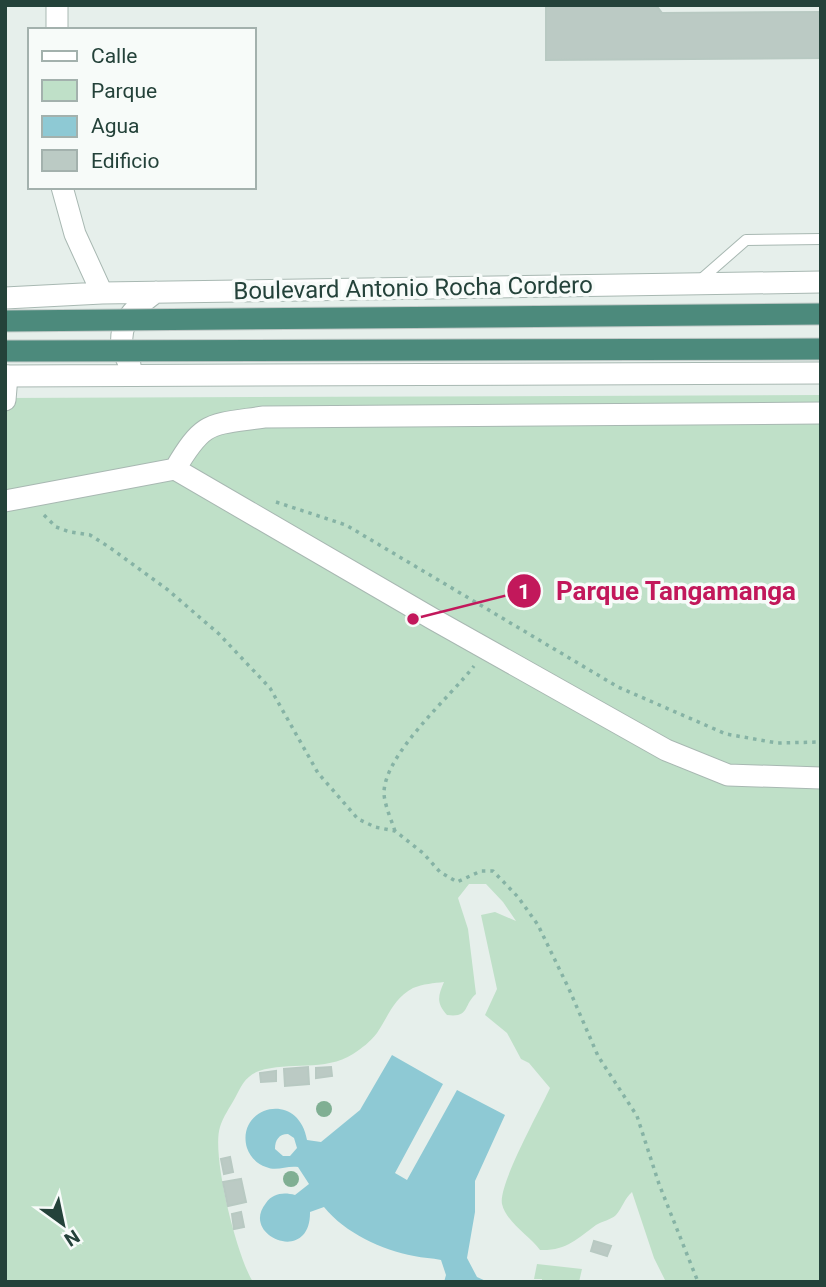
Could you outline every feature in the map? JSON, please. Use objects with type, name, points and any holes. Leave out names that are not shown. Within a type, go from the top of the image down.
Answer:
[{"type":"highway","points":[[5,321],[821,314]]},
{"type":"highway","points":[[5,351],[821,349]]},
{"type":"street","points":[[57,5],[57,28]]},
{"type":"street","points":[[63,189],[75,234],[103,293]]},
{"type":"street","name":"Boulevard Antonio Rocha Cordero","points":[[5,298],[103,293],[821,282]]},
{"type":"street","points":[[137,376],[126,358],[122,329],[132,311],[156,292]]},
{"type":"street","points":[[5,400],[6,370],[137,376],[821,373]]},
{"type":"street","points":[[175,469],[198,433],[216,424],[264,417],[821,413]]},
{"type":"street","points":[[5,501],[175,469],[666,750],[728,775],[821,778]]},
{"type":"lane","points":[[696,284],[746,240],[821,239]]},
{"type":"path","points":[[32,495],[45,518],[56,527],[90,535],[109,547],[168,590],[227,641],[270,688],[301,745],[337,797],[358,819],[375,827],[395,831],[423,853],[440,872],[457,882],[481,872],[493,871],[518,897],[538,925],[598,1056],[637,1116],[659,1184],[698,1282]]},
{"type":"path","points":[[267,499],[345,525],[618,687],[726,734],[777,743],[821,742]]},
{"type":"path","points":[[395,831],[384,795],[393,764],[425,722],[463,681],[484,648]]},
{"type":"green space","points":[[821,395],[821,1282],[666,1282],[654,1258],[632,1192],[614,1217],[596,1225],[571,1243],[557,1248],[540,1250],[513,1223],[502,1204],[506,1181],[550,1088],[529,1063],[521,1059],[507,1033],[485,1015],[497,989],[481,915],[495,912],[516,921],[486,884],[469,884],[458,898],[468,929],[476,994],[463,1013],[447,1015],[443,1011],[439,999],[444,982],[413,988],[396,1003],[366,1045],[356,1052],[331,1063],[271,1068],[254,1073],[244,1082],[225,1116],[218,1140],[222,1181],[233,1229],[253,1282],[5,1282],[5,398]]},
{"type":"green space","points":[[537,1264],[582,1269],[579,1282],[542,1282],[542,1279],[534,1279]]},
{"type":"water","points":[[392,1055],[443,1084],[395,1173],[407,1180],[457,1090],[505,1115],[475,1181],[475,1212],[467,1258],[477,1277],[488,1282],[444,1282],[446,1275],[441,1260],[417,1257],[377,1245],[342,1225],[324,1207],[310,1212],[307,1228],[300,1238],[289,1242],[268,1235],[262,1226],[260,1215],[266,1203],[279,1194],[295,1195],[309,1184],[298,1167],[270,1168],[254,1160],[247,1148],[246,1134],[250,1122],[258,1114],[281,1109],[292,1114],[301,1124],[307,1140],[321,1142],[360,1110]],"holes":[[[288,1134],[294,1138],[297,1148],[290,1156],[283,1156],[275,1149],[280,1136]]]},
{"type":"building","points":[[546,5],[656,5],[662,13],[821,12],[821,58],[546,60]]},
{"type":"building","points":[[308,1067],[309,1084],[285,1086],[284,1069]]},
{"type":"building","points":[[331,1067],[332,1076],[316,1078],[316,1068]]},
{"type":"building","points":[[276,1071],[276,1081],[261,1082],[260,1073]]},
{"type":"building","points":[[230,1157],[233,1172],[224,1174],[221,1159]]},
{"type":"building","points":[[241,1179],[246,1202],[228,1206],[223,1182]]},
{"type":"building","points":[[241,1212],[244,1227],[234,1229],[232,1214]]},
{"type":"building","points":[[594,1241],[611,1246],[607,1256],[591,1251]]},
{"type":"place","name":"Parque Tangamanga","points":[[413,619]]}]
